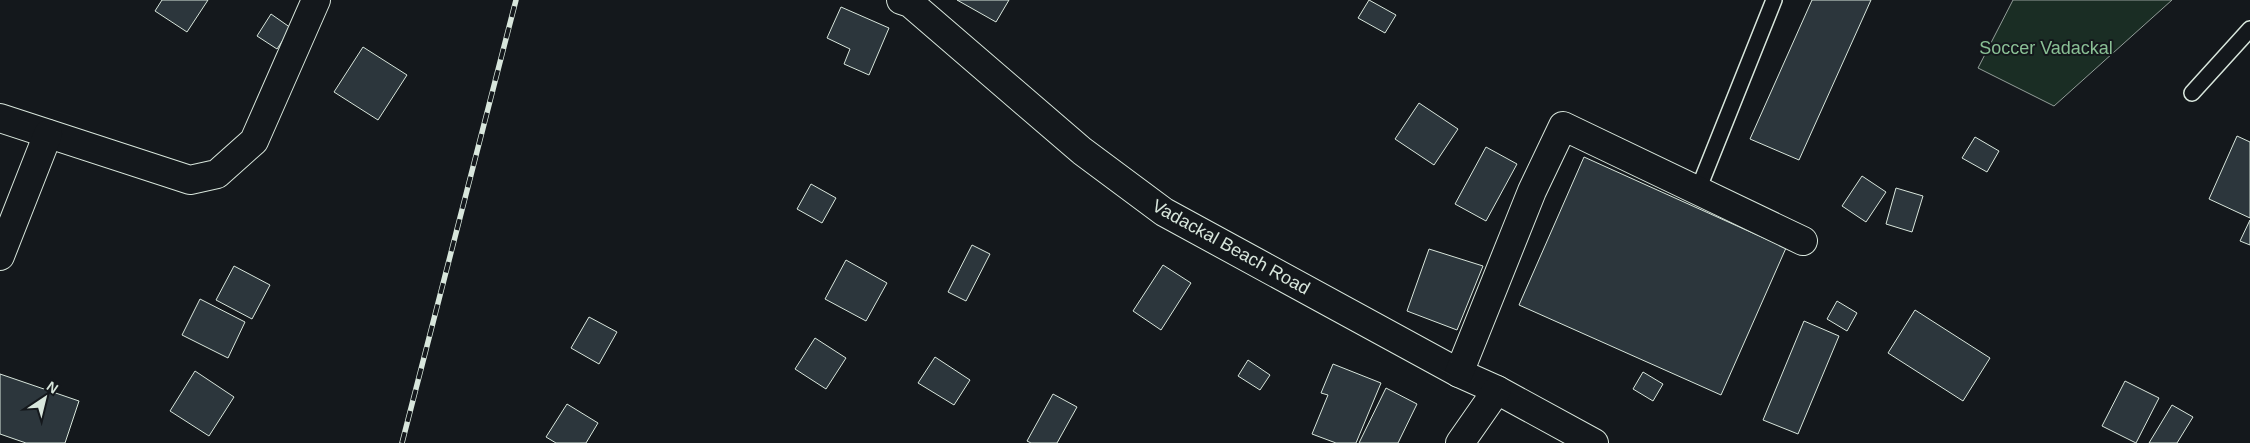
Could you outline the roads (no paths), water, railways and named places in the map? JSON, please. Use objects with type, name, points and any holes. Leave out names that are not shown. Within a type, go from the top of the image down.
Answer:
[{"type":"street","points":[[0,118],[190,180],[217,174],[254,141],[316,0]]},
{"type":"street","name":"Vadackal Beach Road","points":[[902,0],[910,4],[1082,151],[1164,212],[1459,373],[1497,390],[1594,443]]},
{"type":"street","points":[[1459,373],[1532,191],[1563,126],[1804,241]]},
{"type":"street","points":[[0,256],[48,134]]},
{"type":"street","points":[[1460,443],[1497,390]]},
{"type":"lane","points":[[1698,190],[1774,0]]},
{"type":"lane","points":[[2192,93],[2250,30]]},
{"type":"railway","points":[[402,443],[516,0]]},
{"type":"park label","name":"Soccer Vadackal","points":[[2046,48]]}]
